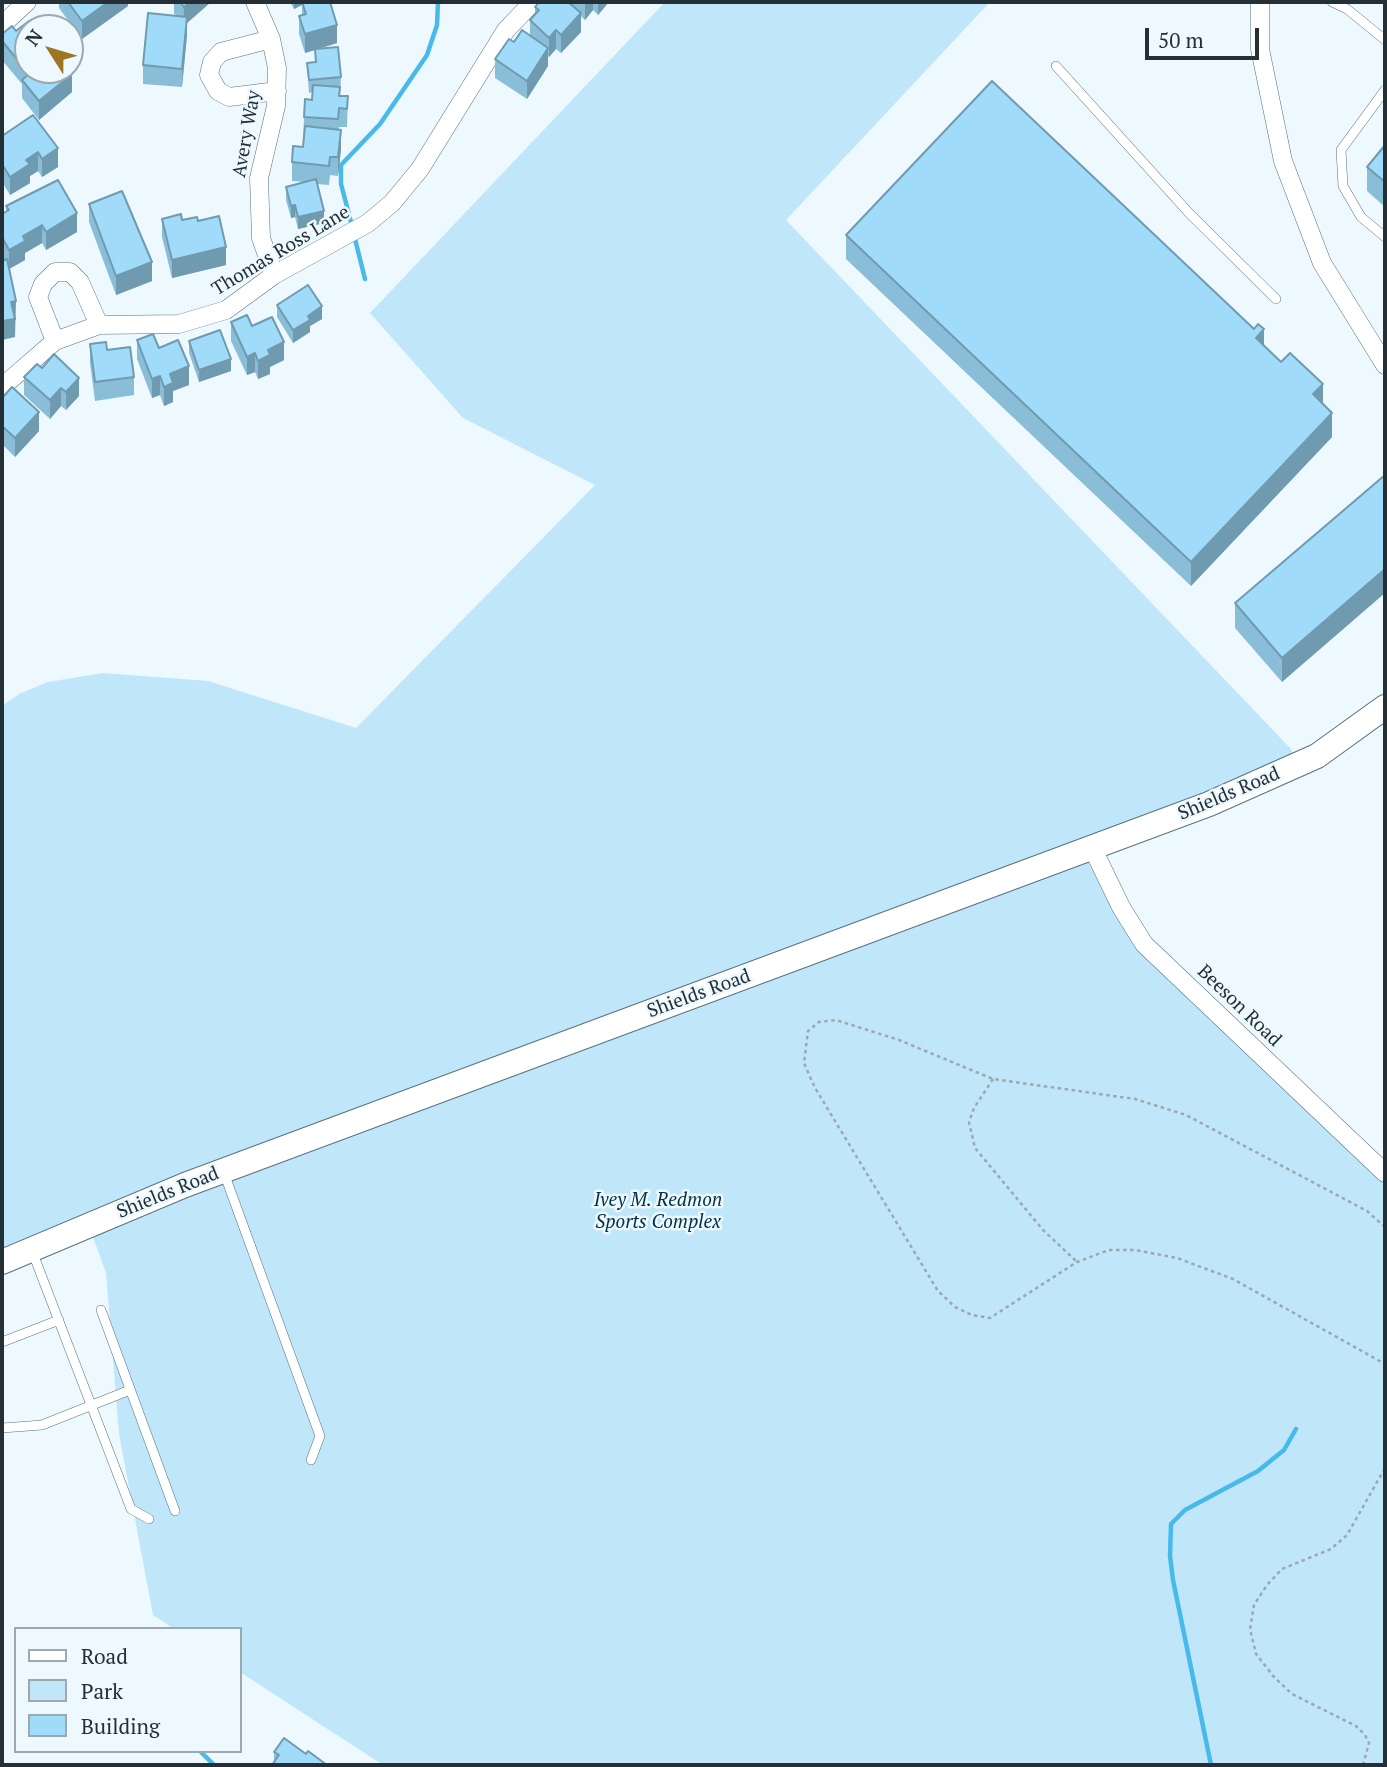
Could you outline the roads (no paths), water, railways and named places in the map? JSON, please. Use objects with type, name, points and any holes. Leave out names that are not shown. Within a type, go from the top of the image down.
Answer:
[{"type":"street","points":[[2,25],[27,2]]},
{"type":"street","name":"Avery Way","points":[[255,2],[271,39],[277,68],[277,91],[259,178],[261,238],[274,275]]},
{"type":"street","name":"Thomas Ross Lane","points":[[2,387],[55,341],[99,325],[179,324],[226,310],[274,275],[368,223],[392,203],[420,169],[506,30],[533,2]]},
{"type":"street","points":[[1260,2],[1260,48],[1283,161],[1322,262],[1385,365]]},
{"type":"street","points":[[271,39],[221,52],[212,62],[209,75],[218,91],[229,97],[277,91]]},
{"type":"street","points":[[55,341],[38,297],[43,284],[55,272],[69,272],[80,282],[99,325]]},
{"type":"street","name":"Shields Road","points":[[2,1262],[223,1171],[1209,804],[1299,765],[1338,743],[1385,707]]},
{"type":"street","name":"Beeson Road","points":[[1092,847],[1121,907],[1144,944],[1385,1173]]},
{"type":"lane","points":[[1332,2],[1347,9],[1385,40]]},
{"type":"lane","points":[[1056,66],[1189,213],[1276,299]]},
{"type":"lane","points":[[1385,90],[1341,150],[1342,186],[1362,217],[1385,237]]},
{"type":"lane","points":[[223,1171],[320,1436],[311,1460]]},
{"type":"lane","points":[[32,1249],[131,1509],[149,1519]]},
{"type":"lane","points":[[101,1310],[175,1511]]},
{"type":"lane","points":[[2,1342],[59,1320]]},
{"type":"lane","points":[[2,1428],[42,1425],[130,1390]]},
{"type":"waterway","points":[[352,226],[341,184],[341,165],[380,124],[427,55],[437,25],[438,2]]},
{"type":"waterway","points":[[354,235],[365,279]]},
{"type":"waterway","points":[[1211,1765],[1173,1580],[1170,1556],[1171,1524],[1185,1510],[1258,1471],[1284,1450],[1296,1429]]},
{"type":"waterway","points":[[202,1753],[214,1765]]},
{"type":"park label","name":"Ivey M. Redmon Sports Complex","points":[[658,1212]]}]
